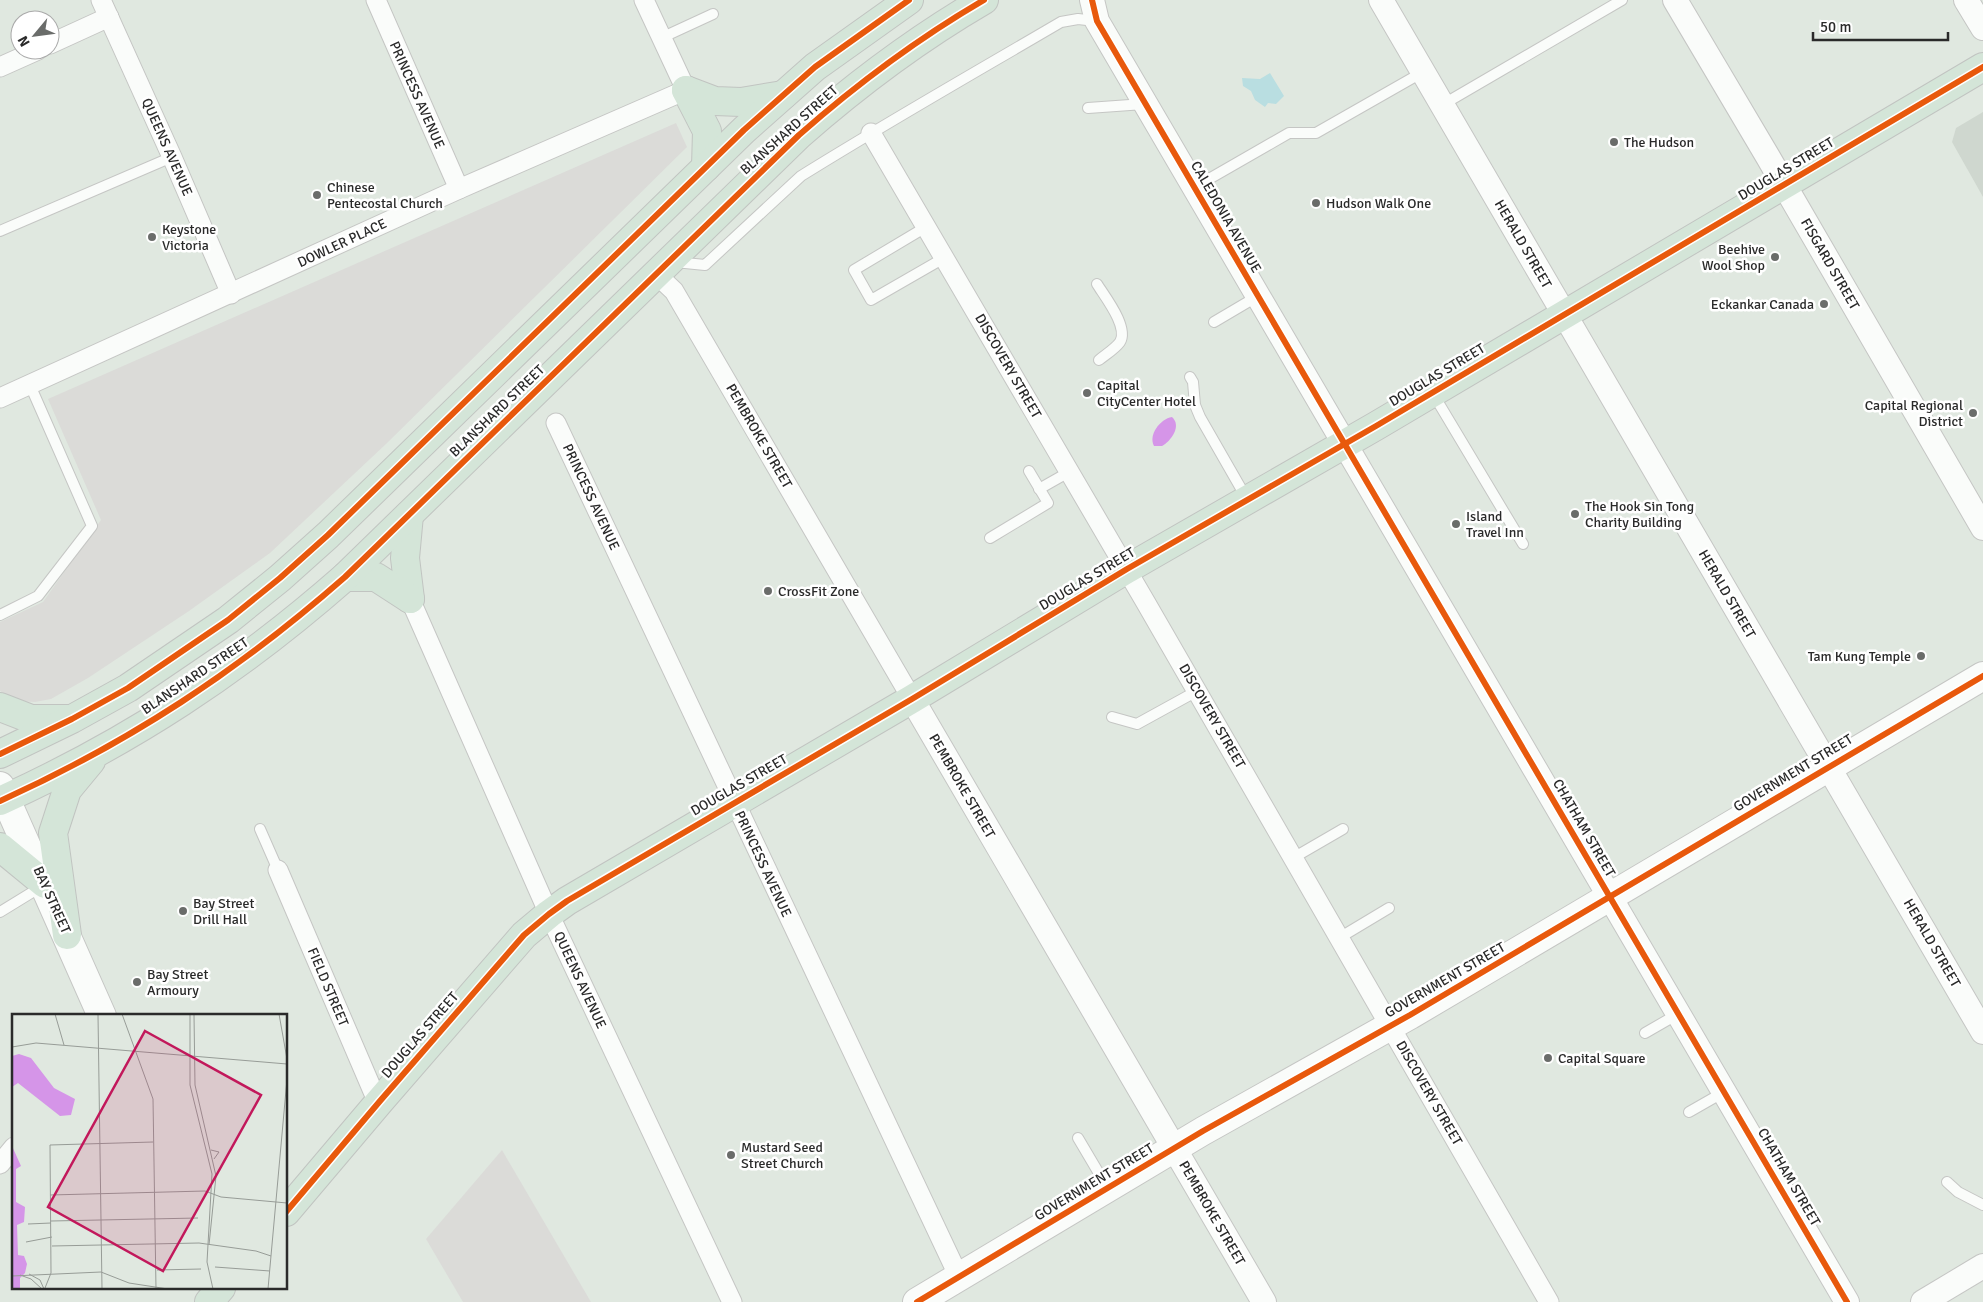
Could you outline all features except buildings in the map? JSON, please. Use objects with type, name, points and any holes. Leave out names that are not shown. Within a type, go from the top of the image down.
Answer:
[{"type":"main road","name":"BLANSHARD STREET","points":[[0,754],[72,719],[128,688],[228,620],[280,578],[328,535],[706,167],[783,95],[823,61],[910,0]]},
{"type":"main road","name":"BLANSHARD STREET","points":[[2,795],[98,753],[158,718],[233,668],[298,618],[345,577],[799,135],[872,73],[912,45],[984,0]]},
{"type":"main road","name":"DOUGLAS STREET","points":[[288,1208],[524,935],[549,914],[734,802],[912,700],[1126,569],[1344,444],[1983,67]]},
{"type":"main road","points":[[686,90],[715,101],[735,102],[783,95]]},
{"type":"main road","points":[[686,90],[707,131],[706,167]]},
{"type":"main road","points":[[601,270],[663,268]]},
{"type":"main road","points":[[408,515],[405,558],[410,600]]},
{"type":"main road","points":[[345,577],[376,577],[410,600]]},
{"type":"main road","name":"GOVERNMENT STREET","points":[[917,1302],[1107,1188],[1390,1026],[1983,676]]},
{"type":"main road","points":[[0,707],[32,719],[72,719]]},
{"type":"main road","points":[[67,935],[53,833],[67,790],[98,753]]},
{"type":"main road","name":"BAY STREET","points":[[2,795],[45,884],[101,1014]]},
{"type":"main road","points":[[0,847],[45,884]]},
{"type":"main road","points":[[208,1302],[220,1290]]},
{"type":"main road","points":[[223,1290],[231,1302]]},
{"type":"street","name":"QUEENS AVENUE","points":[[101,0],[231,294]]},
{"type":"street","name":"PRINCESS AVENUE","points":[[376,0],[459,189]]},
{"type":"street","points":[[644,0],[686,90]]},
{"type":"street","name":"HERALD STREET","points":[[1381,0],[1983,1032]]},
{"type":"street","name":"FISGARD STREET","points":[[1676,0],[1983,528]]},
{"type":"street","points":[[1966,0],[1983,28]]},
{"type":"street","name":"CALEDONIA AVENUE","points":[[1095,11],[1146,104],[1344,444]]},
{"type":"street","points":[[60,39],[109,17]]},
{"type":"street","points":[[0,68],[17,60]]},
{"type":"street","name":"DOWLER PLACE","points":[[0,398],[459,189],[686,90]]},
{"type":"street","name":"DISCOVERY STREET","points":[[871,133],[1070,472],[1549,1302]]},
{"type":"street","name":"PEMBROKE STREET","points":[[663,268],[674,291],[1264,1302]]},
{"type":"street","name":"PRINCESS AVENUE","points":[[556,423],[959,1277]]},
{"type":"street","name":"CHATHAM STREET","points":[[1344,444],[1847,1302]]},
{"type":"street","name":"QUEENS AVENUE","points":[[410,600],[549,914],[732,1302]]},
{"type":"street","name":"FIELD STREET","points":[[278,870],[378,1103]]},
{"type":"street","points":[[0,1164],[12,1150]]},
{"type":"street","points":[[1923,1302],[1983,1266]]},
{"type":"lane","points":[[1442,105],[1622,0]]},
{"type":"lane","points":[[663,268],[705,264],[800,176],[1061,22],[1078,19],[1095,11]]},
{"type":"lane","points":[[661,38],[713,14]]},
{"type":"lane","points":[[1195,188],[1289,133],[1316,133],[1423,72]]},
{"type":"lane","points":[[1088,108],[1146,104]]},
{"type":"lane","points":[[0,231],[172,157]]},
{"type":"lane","points":[[926,227],[854,270],[871,300],[944,258]]},
{"type":"lane","points":[[1097,284],[1121,324],[1122,332],[1118,344],[1099,360]]},
{"type":"lane","points":[[1214,322],[1258,296]]},
{"type":"lane","points":[[1190,377],[1195,405],[1200,417],[1247,500]]},
{"type":"lane","points":[[0,615],[38,596],[92,526],[30,385]]},
{"type":"lane","points":[[1432,392],[1523,544]]},
{"type":"lane","points":[[990,538],[1048,504],[1029,471]]},
{"type":"lane","points":[[1039,489],[1070,472]]},
{"type":"lane","points":[[1112,717],[1136,724],[1197,691]]},
{"type":"lane","points":[[1293,858],[1343,829]]},
{"type":"lane","points":[[260,830],[278,870]]},
{"type":"lane","points":[[0,912],[45,884]]},
{"type":"lane","points":[[1339,938],[1389,908]]},
{"type":"lane","points":[[1645,1033],[1678,1014]]},
{"type":"lane","points":[[1689,1112],[1724,1092]]},
{"type":"lane","points":[[1078,1138],[1107,1188]]},
{"type":"lane","points":[[1947,1182],[1958,1192],[1983,1205]]},
{"type":"shaded area","points":[[1270,73],[1284,96],[1276,104],[1268,103],[1265,107],[1255,100],[1251,91],[1243,86],[1242,78],[1260,79]]},
{"type":"shaded area","points":[[1983,112],[1983,197],[1952,142],[1956,128]]},
{"type":"shaded area","points":[[676,123],[687,147],[386,444],[270,553],[189,611],[88,678],[51,699],[35,702],[18,701],[0,691],[0,622],[43,602],[101,520],[48,399]]},
{"type":"shaded area","points":[[1172,417],[1175,421],[1176,429],[1172,437],[1162,446],[1154,446],[1153,437],[1156,428],[1163,421]]},
{"type":"shaded area","points":[[502,1150],[591,1302],[463,1302],[426,1239]]},
{"type":"cycle path","points":[[0,754],[72,719],[128,688],[228,620],[280,578],[328,535],[744,130],[815,67],[909,0]]},
{"type":"cycle path","points":[[0,801],[48,778],[138,729],[223,674],[305,611],[345,577],[799,135],[888,63],[935,30],[984,0]]},
{"type":"cycle path","points":[[1092,0],[1097,21],[1847,1302]]},
{"type":"cycle path","points":[[288,1210],[524,935],[567,901],[912,699],[1127,569],[1376,426],[1983,67]]},
{"type":"cycle path","points":[[917,1302],[1203,1131],[1410,1015],[1983,676]]},
{"type":"place","name":"The Hudson","points":[[1614,142]]},
{"type":"place","name":"Chinese Pentecostal Church","points":[[317,195]]},
{"type":"place","name":"Hudson Walk One","points":[[1316,203]]},
{"type":"place","name":"Keystone Victoria","points":[[152,237]]},
{"type":"place","name":"Beehive Wool Shop","points":[[1775,257]]},
{"type":"place","name":"Eckankar Canada","points":[[1824,304]]},
{"type":"place","name":"Capital CityCenter Hotel","points":[[1087,393]]},
{"type":"place","name":"Capital Regional District","points":[[1973,413]]},
{"type":"place","name":"The Hook Sin Tong Charity Building","points":[[1575,514]]},
{"type":"place","name":"Island Travel Inn","points":[[1456,524]]},
{"type":"place","name":"CrossFit Zone","points":[[768,591]]},
{"type":"place","name":"Tam Kung Temple","points":[[1921,656]]},
{"type":"place","name":"Bay Street Drill Hall","points":[[183,911]]},
{"type":"place","name":"Bay Street Armoury","points":[[137,982]]},
{"type":"place","name":"Capital Square","points":[[1548,1058]]},
{"type":"place","name":"Mustard Seed Street Church","points":[[731,1155]]}]
